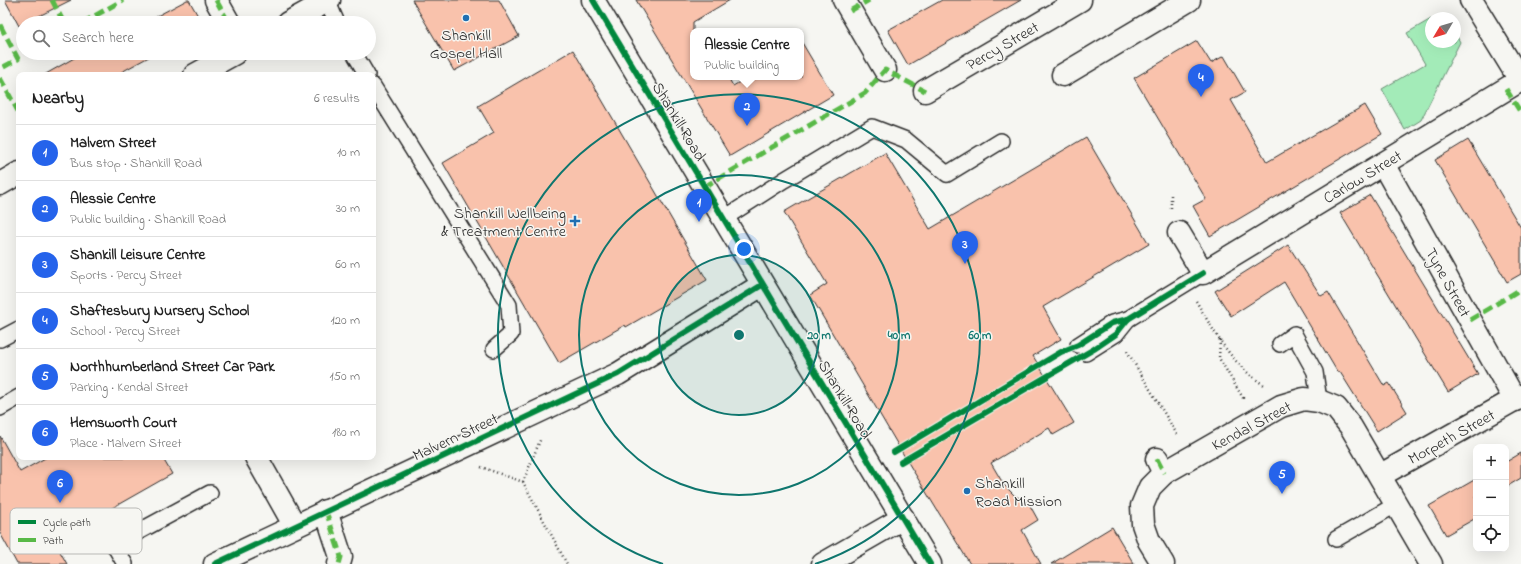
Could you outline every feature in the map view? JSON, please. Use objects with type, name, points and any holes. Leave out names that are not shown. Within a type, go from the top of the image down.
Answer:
[{"type":"street","points":[[216,0],[225,16]]},
{"type":"street","points":[[300,16],[328,0]]},
{"type":"street","name":"Shankill Road","points":[[593,0],[930,564]]},
{"type":"street","points":[[844,0],[885,70]]},
{"type":"street","name":"Percy Street","points":[[925,91],[1080,0]]},
{"type":"street","points":[[1063,75],[1189,0]]},
{"type":"street","points":[[1471,0],[1520,80]]},
{"type":"street","points":[[200,72],[222,60]]},
{"type":"street","name":"Carlow Street","points":[[1195,279],[1520,80]]},
{"type":"street","name":"Tyne Street","points":[[1383,164],[1518,398]]},
{"type":"street","points":[[0,184],[16,175]]},
{"type":"street","points":[[1179,233],[1195,279]]},
{"type":"street","name":"Malvern Street","points":[[215,564],[618,374],[762,285]]},
{"type":"street","name":"Morpeth Street","points":[[1380,475],[1518,398]]},
{"type":"street","name":"Kendal Street","points":[[1163,564],[1149,541],[1143,524],[1142,506],[1161,466],[1281,406],[1304,399],[1319,401],[1336,408],[1352,427],[1431,564]]},
{"type":"street","points":[[258,460],[295,526]]},
{"type":"street","points":[[326,511],[341,557],[340,564]]},
{"type":"street","points":[[823,564],[903,518]]},
{"type":"lane","points":[[328,0],[334,16]]},
{"type":"lane","points":[[358,60],[365,72]]},
{"type":"lane","points":[[376,91],[509,305],[511,334],[494,349]]},
{"type":"lane","points":[[723,219],[872,127],[906,140],[947,174],[1001,141]]},
{"type":"lane","name":"Carlow Street","points":[[1082,349],[1116,334],[1128,319],[1195,279]]},
{"type":"lane","points":[[1082,349],[1112,323],[1128,319]]},
{"type":"lane","points":[[0,340],[16,331]]},
{"type":"lane","points":[[1280,344],[1294,334],[1315,372],[1319,401]]},
{"type":"lane","points":[[0,408],[16,399]]},
{"type":"lane","points":[[142,530],[210,493]]},
{"type":"lane","points":[[1336,539],[1397,504]]},
{"type":"lane","points":[[119,554],[124,564]]},
{"type":"path","points":[[1195,279],[1220,340],[1232,359],[1258,382],[1294,403]]},
{"type":"path","points":[[1116,334],[1178,437],[1184,433]]},
{"type":"path","points":[[1220,340],[1219,358],[1243,398],[1236,402]]},
{"type":"path","points":[[894,452],[1061,352],[1082,349]]},
{"type":"path","points":[[901,462],[1082,349]]},
{"type":"path","points":[[523,482],[548,422],[552,405]]},
{"type":"path","points":[[452,452],[477,466],[523,482],[567,564]]},
{"type":"green space","points":[[1425,22],[1425,48],[1457,48],[1421,120],[1405,130],[1382,89],[1425,64],[1407,33]]},
{"type":"building","points":[[5,0],[71,0],[39,16],[16,16],[16,20]]},
{"type":"building","points":[[189,0],[198,16],[157,16]]},
{"type":"building","name":"Shankill Gospel Hall","points":[[412,0],[499,0],[519,36],[454,71]]},
{"type":"building","points":[[636,0],[730,0],[693,22],[693,28],[690,28],[690,80],[730,80],[733,86],[743,80],[804,80],[804,46],[833,95],[730,156]]},
{"type":"building","points":[[942,0],[1021,0],[908,65],[888,30]]},
{"type":"building","points":[[1197,41],[1211,63],[1224,56],[1245,92],[1231,100],[1267,162],[1365,105],[1382,134],[1210,236],[1193,206],[1206,199],[1134,78]]},
{"type":"building","name":"Shankill Wellbeing & Treatment Centre","points":[[573,50],[707,280],[626,327],[625,325],[559,363],[443,163],[494,133],[478,106]]},
{"type":"building","points":[[71,60],[143,60],[121,72],[49,72]]},
{"type":"building","points":[[1086,137],[1149,244],[1043,307],[1061,339],[1033,356],[1074,423],[1053,435],[1049,428],[991,463],[1004,485],[1015,496],[1028,502],[1038,520],[1022,530],[1041,564],[970,564],[909,464],[810,295],[827,284],[784,212],[885,153],[930,229]]},
{"type":"building","points":[[1468,140],[1521,228],[1521,274],[1507,282],[1435,160]]},
{"type":"building","points":[[1370,195],[1478,374],[1448,392],[1340,213]]},
{"type":"building","points":[[1288,245],[1321,296],[1328,292],[1384,386],[1389,383],[1407,412],[1377,431],[1340,372],[1338,373],[1284,282],[1231,316],[1215,291]]},
{"type":"building","points":[[0,436],[20,472],[42,460],[164,460],[172,474],[112,508],[10,508],[10,551],[0,533]]},
{"type":"building","points":[[1521,453],[1521,478],[1509,485],[1509,480],[1509,460]]},
{"type":"building","points":[[1473,481],[1473,520],[1446,535],[1429,506]]},
{"type":"building","points":[[1112,527],[1134,564],[1051,564]]},
{"type":"building","points":[[12,554],[61,554],[67,564],[17,564]]},
{"type":"marked path","points":[[52,0],[60,16]]},
{"type":"marked path","points":[[94,16],[123,0]]},
{"type":"marked path","points":[[216,0],[225,16]]},
{"type":"marked path","points":[[850,11],[869,0]]},
{"type":"marked path","points":[[0,25],[16,55]]},
{"type":"marked path","points":[[0,69],[16,60]]},
{"type":"marked path","points":[[704,187],[865,93],[885,70],[925,91]]},
{"type":"marked path","points":[[0,78],[16,107]]},
{"type":"marked path","points":[[1506,89],[1521,113]]},
{"type":"marked path","points":[[1470,320],[1521,289]]},
{"type":"marked path","points":[[1157,459],[1164,473]]},
{"type":"marked path","points":[[326,511],[341,557],[339,564]]},
{"type":"cycle path","points":[[593,0],[930,564]]},
{"type":"cycle path","points":[[901,462],[1094,349],[1116,334],[1128,319],[1203,273]]},
{"type":"cycle path","points":[[215,564],[618,374],[762,285]]},
{"type":"cycle path","points":[[894,452],[1061,352],[1078,345],[1112,323],[1128,319]]},
{"type":"place","name":"Shankill Gospel Hall","points":[[466,18]]},
{"type":"place","name":"Shaftesbury Nursery School","points":[[1201,97]]},
{"type":"place","name":"Alessie Centre","points":[[747,126]]},
{"type":"place","name":"Shankill Wellbeing & Treatment Centre","points":[[575,221]]},
{"type":"place","name":"Malvern Street","points":[[699,222]]},
{"type":"place","name":"Shankill Leisure Centre","points":[[965,264]]},
{"type":"place","name":"Shankill Road Mission","points":[[967,491]]},
{"type":"place","name":"Northhumberland Street Car Park","points":[[1282,494]]},
{"type":"place","name":"Hemsworth Court","points":[[60,503]]}]
